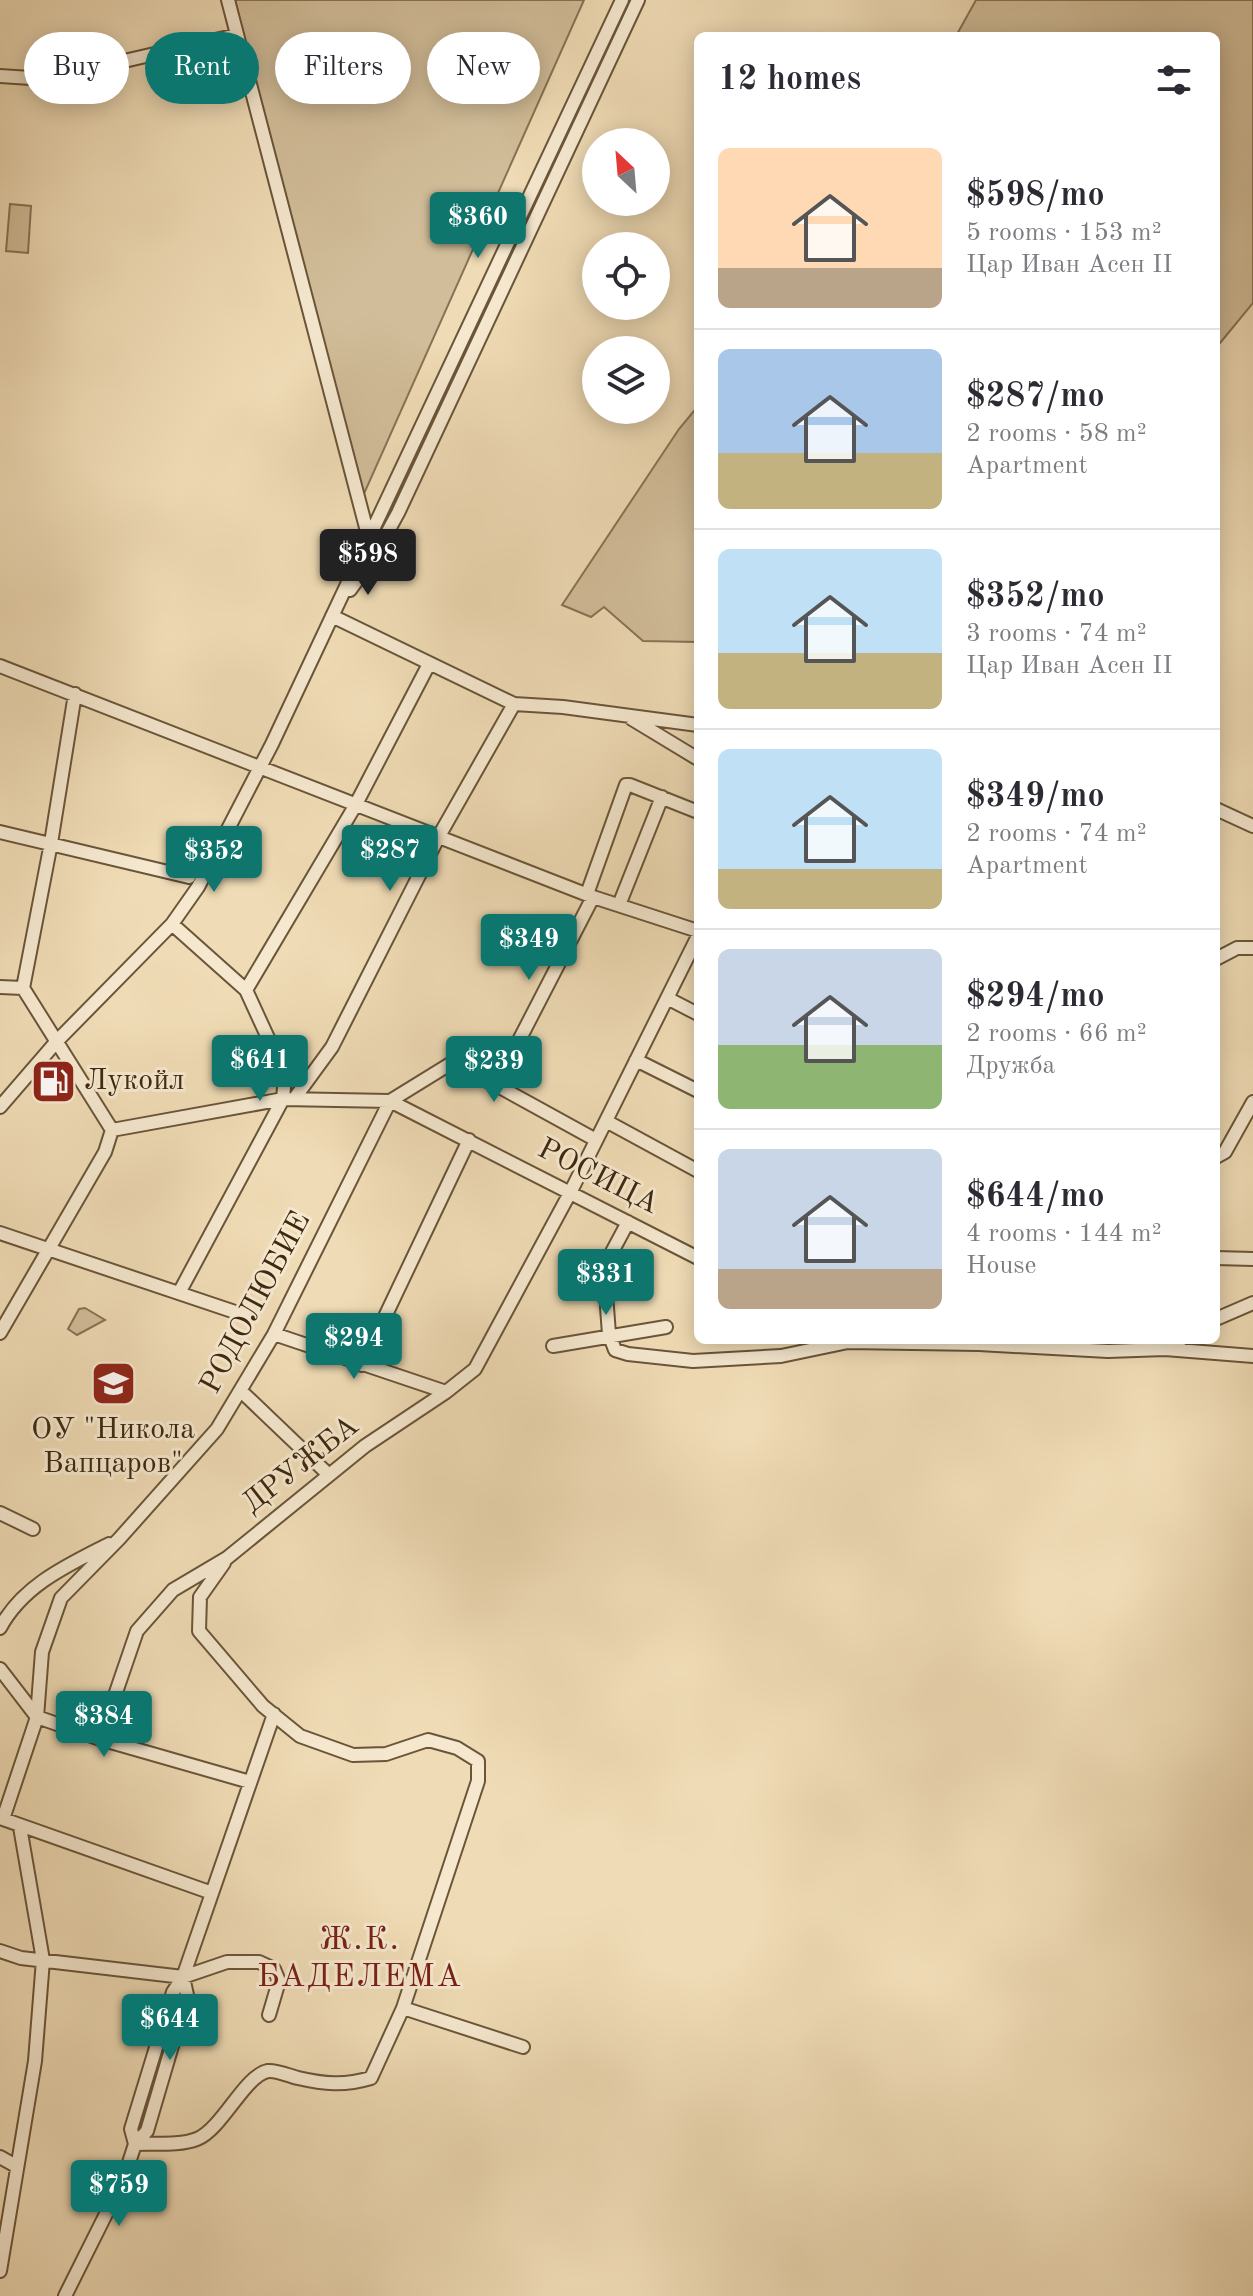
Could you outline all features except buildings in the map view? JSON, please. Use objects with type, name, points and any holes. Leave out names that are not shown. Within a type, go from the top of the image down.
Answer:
[{"type":"street","points":[[228,0],[236,32]]},
{"type":"street","points":[[0,1107],[57,1041],[172,924],[201,881],[260,767],[622,0]]},
{"type":"street","points":[[332,616],[374,557],[398,513],[638,0]]},
{"type":"street","points":[[0,76],[46,79],[145,56]]},
{"type":"street","points":[[255,104],[374,557]]},
{"type":"street","points":[[332,616],[514,704],[563,707],[694,725]]},
{"type":"street","points":[[246,990],[355,806],[429,664]]},
{"type":"street","points":[[0,666],[355,806],[694,933]]},
{"type":"street","points":[[0,1333],[105,1152],[112,1130],[23,988],[75,694]]},
{"type":"street","points":[[179,1293],[288,1099],[332,1047],[439,836],[514,704]]},
{"type":"street","points":[[628,717],[694,757]]},
{"type":"street","points":[[496,1085],[590,895],[626,785],[694,810]]},
{"type":"street","points":[[619,905],[662,797]]},
{"type":"street","points":[[1220,811],[1253,826]]},
{"type":"street","points":[[0,832],[189,877]]},
{"type":"street","points":[[172,924],[246,990],[285,1075],[288,1099]]},
{"type":"street","name":"ДРУЖБА","points":[[100,1739],[137,1631],[173,1590],[227,1558],[365,1446],[475,1369],[571,1191],[694,942]]},
{"type":"street","points":[[1220,957],[1237,948],[1253,948]]},
{"type":"street","points":[[0,987],[23,988]]},
{"type":"street","points":[[667,998],[694,1012]]},
{"type":"street","points":[[636,1060],[694,1089]]},
{"type":"street","points":[[390,1101],[450,1064],[496,1085],[596,1140]]},
{"type":"street","name":"РОСИЦА","points":[[112,1130],[288,1099],[390,1101],[694,1256]]},
{"type":"street","name":"РОДОЛЮБИЕ","points":[[2,1819],[37,1717],[42,1652],[61,1598],[119,1539],[217,1429],[274,1334],[390,1101]]},
{"type":"street","points":[[1220,1155],[1225,1152],[1253,1102]]},
{"type":"street","points":[[606,1121],[694,1169]]},
{"type":"street","points":[[362,1365],[469,1140]]},
{"type":"street","points":[[628,1222],[604,1267],[609,1334],[615,1350],[693,1361],[781,1356],[838,1344]]},
{"type":"street","points":[[0,1233],[244,1315]]},
{"type":"street","points":[[1220,1258],[1253,1259]]},
{"type":"street","points":[[1220,1317],[1253,1303]]},
{"type":"street","points":[[553,1346],[609,1334],[666,1327]]},
{"type":"street","points":[[274,1334],[446,1392]]},
{"type":"street","points":[[958,1344],[1108,1351],[1165,1349],[1253,1356]]},
{"type":"street","points":[[1165,1349],[1174,1344]]},
{"type":"street","points":[[1198,1344],[1203,1352]]},
{"type":"street","points":[[241,1391],[329,1475]]},
{"type":"street","points":[[0,1513],[33,1529]]},
{"type":"street","points":[[0,1628],[31,1590],[66,1566],[119,1539]]},
{"type":"street","points":[[135,2144],[187,2142],[199,2138],[209,2131],[257,2077],[269,2071],[325,2084],[349,2084],[371,2078],[403,2008],[478,1781],[478,1761],[457,1748],[428,1740],[386,1754],[353,1755],[300,1736],[263,1706],[199,1631],[200,1597],[227,1558]]},
{"type":"street","points":[[0,1669],[37,1717],[100,1739],[250,1782]]},
{"type":"street","points":[[65,2296],[124,2178],[135,2144],[131,2129],[173,1992],[183,1977],[274,1714]]},
{"type":"street","points":[[2,1819],[212,1893]]},
{"type":"street","points":[[0,2271],[35,2061],[43,1960],[20,1827]]},
{"type":"street","points":[[0,1951],[21,1958],[183,1977],[227,1962],[259,1962],[274,1969],[279,1981],[269,2015]]},
{"type":"street","points":[[403,2008],[523,2047]]},
{"type":"street","points":[[0,2157],[16,2166]]},
{"type":"shaded area","points":[[235,0],[584,0],[540,99],[540,32],[427,32],[427,104],[538,104],[359,505],[259,98],[259,32],[243,32]]},
{"type":"shaded area","points":[[976,0],[1253,0],[1253,303],[1220,343],[1220,32],[958,32]]},
{"type":"shaded area","points":[[10,204],[31,206],[28,253],[6,251]]},
{"type":"shaded area","points":[[694,411],[694,642],[643,641],[604,607],[591,617],[562,605]]},
{"type":"shaded area","points":[[85,1308],[105,1320],[77,1335],[68,1329],[79,1309]]},
{"type":"place","name":"Лукойл","points":[[53,1081]]},
{"type":"place","name":"ОУ \"Никола Вапцаров\"","points":[[113,1384]]},
{"type":"district","name":"Ж.К. БАДЕЛЕМА","points":[[360,1960]]}]
